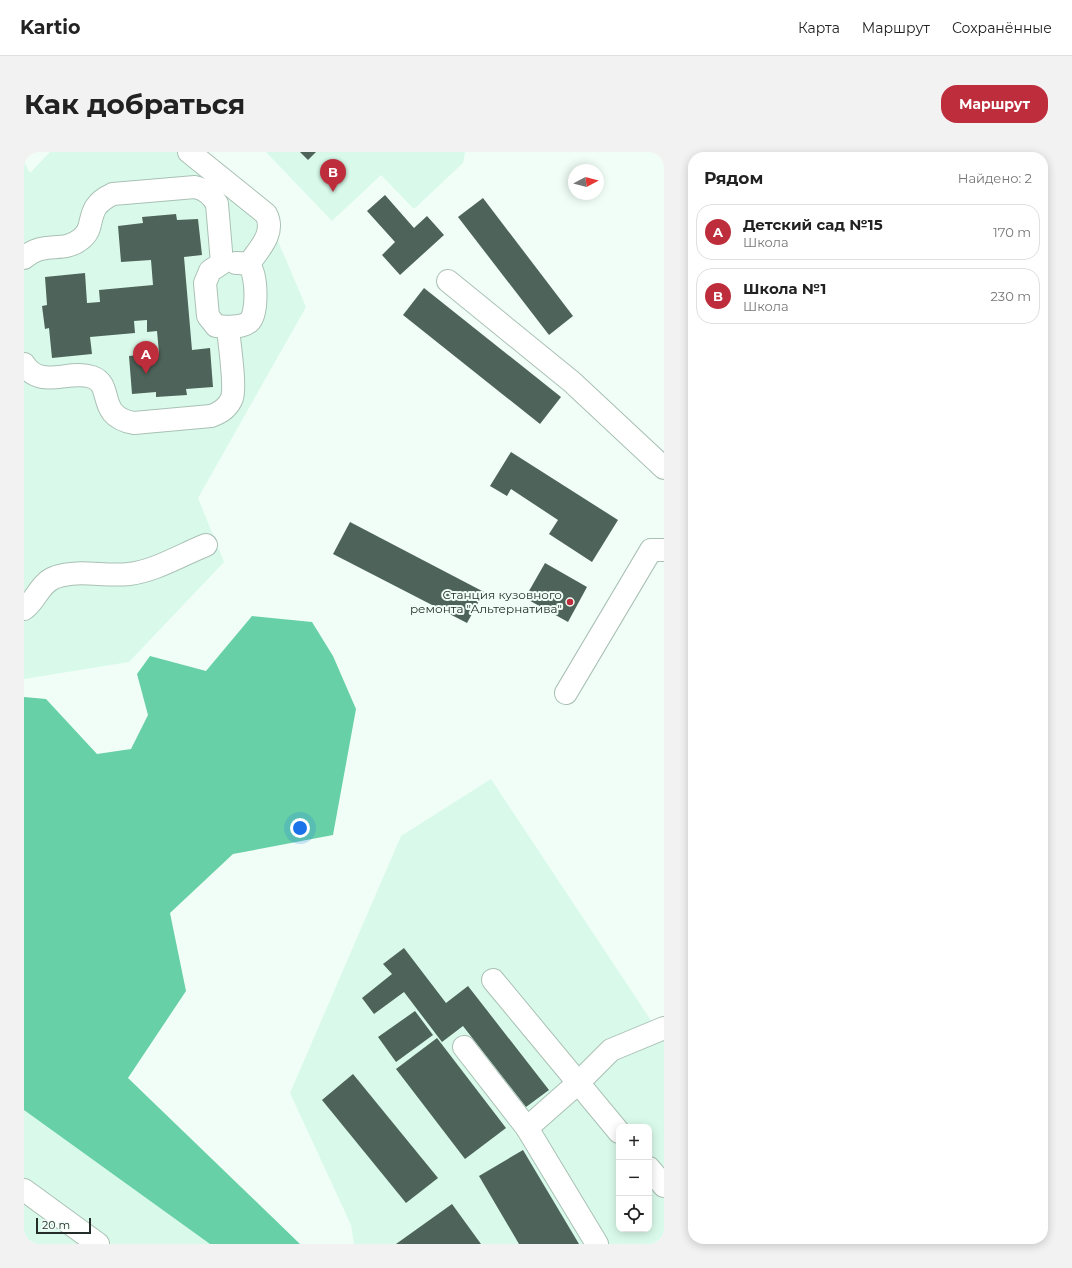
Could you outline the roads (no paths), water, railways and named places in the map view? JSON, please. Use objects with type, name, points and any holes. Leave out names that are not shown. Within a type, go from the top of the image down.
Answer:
[{"type":"lane","points":[[189,152],[266,214],[270,226],[269,234],[248,266]]},
{"type":"lane","points":[[24,258],[38,248],[70,246],[82,239],[88,230],[95,207],[103,198],[114,194],[195,187],[205,190],[212,196],[217,204],[222,263]]},
{"type":"lane","points":[[237,262],[248,266],[253,274],[255,314],[249,322],[243,326],[216,326],[208,316],[205,283],[207,276],[214,267],[222,263],[237,262]]},
{"type":"lane","points":[[448,281],[572,382],[664,468]]},
{"type":"lane","points":[[24,364],[34,375],[44,378],[81,376],[92,377],[100,382],[104,388],[105,399],[109,409],[115,416],[124,421],[134,423],[211,416],[220,413],[232,398],[233,387],[228,327]]},
{"type":"lane","points":[[24,609],[41,587],[54,577],[75,573],[128,574],[147,570],[206,545]]},
{"type":"lane","points":[[566,693],[651,550],[664,550]]},
{"type":"lane","points":[[492,980],[616,1128]]},
{"type":"lane","points":[[527,1128],[578,1083],[611,1050],[664,1028]]},
{"type":"lane","points":[[464,1047],[527,1128],[597,1244]]},
{"type":"lane","points":[[652,1172],[664,1186]]},
{"type":"lane","points":[[24,1190],[98,1244]]},
{"type":"place","name":"Школа №1","points":[[333,192]]},
{"type":"place","name":"Детский сад №15","points":[[146,374]]},
{"type":"place","name":"Станция кузовного ремонта \"Альтернатива\"","points":[[570,602]]}]
